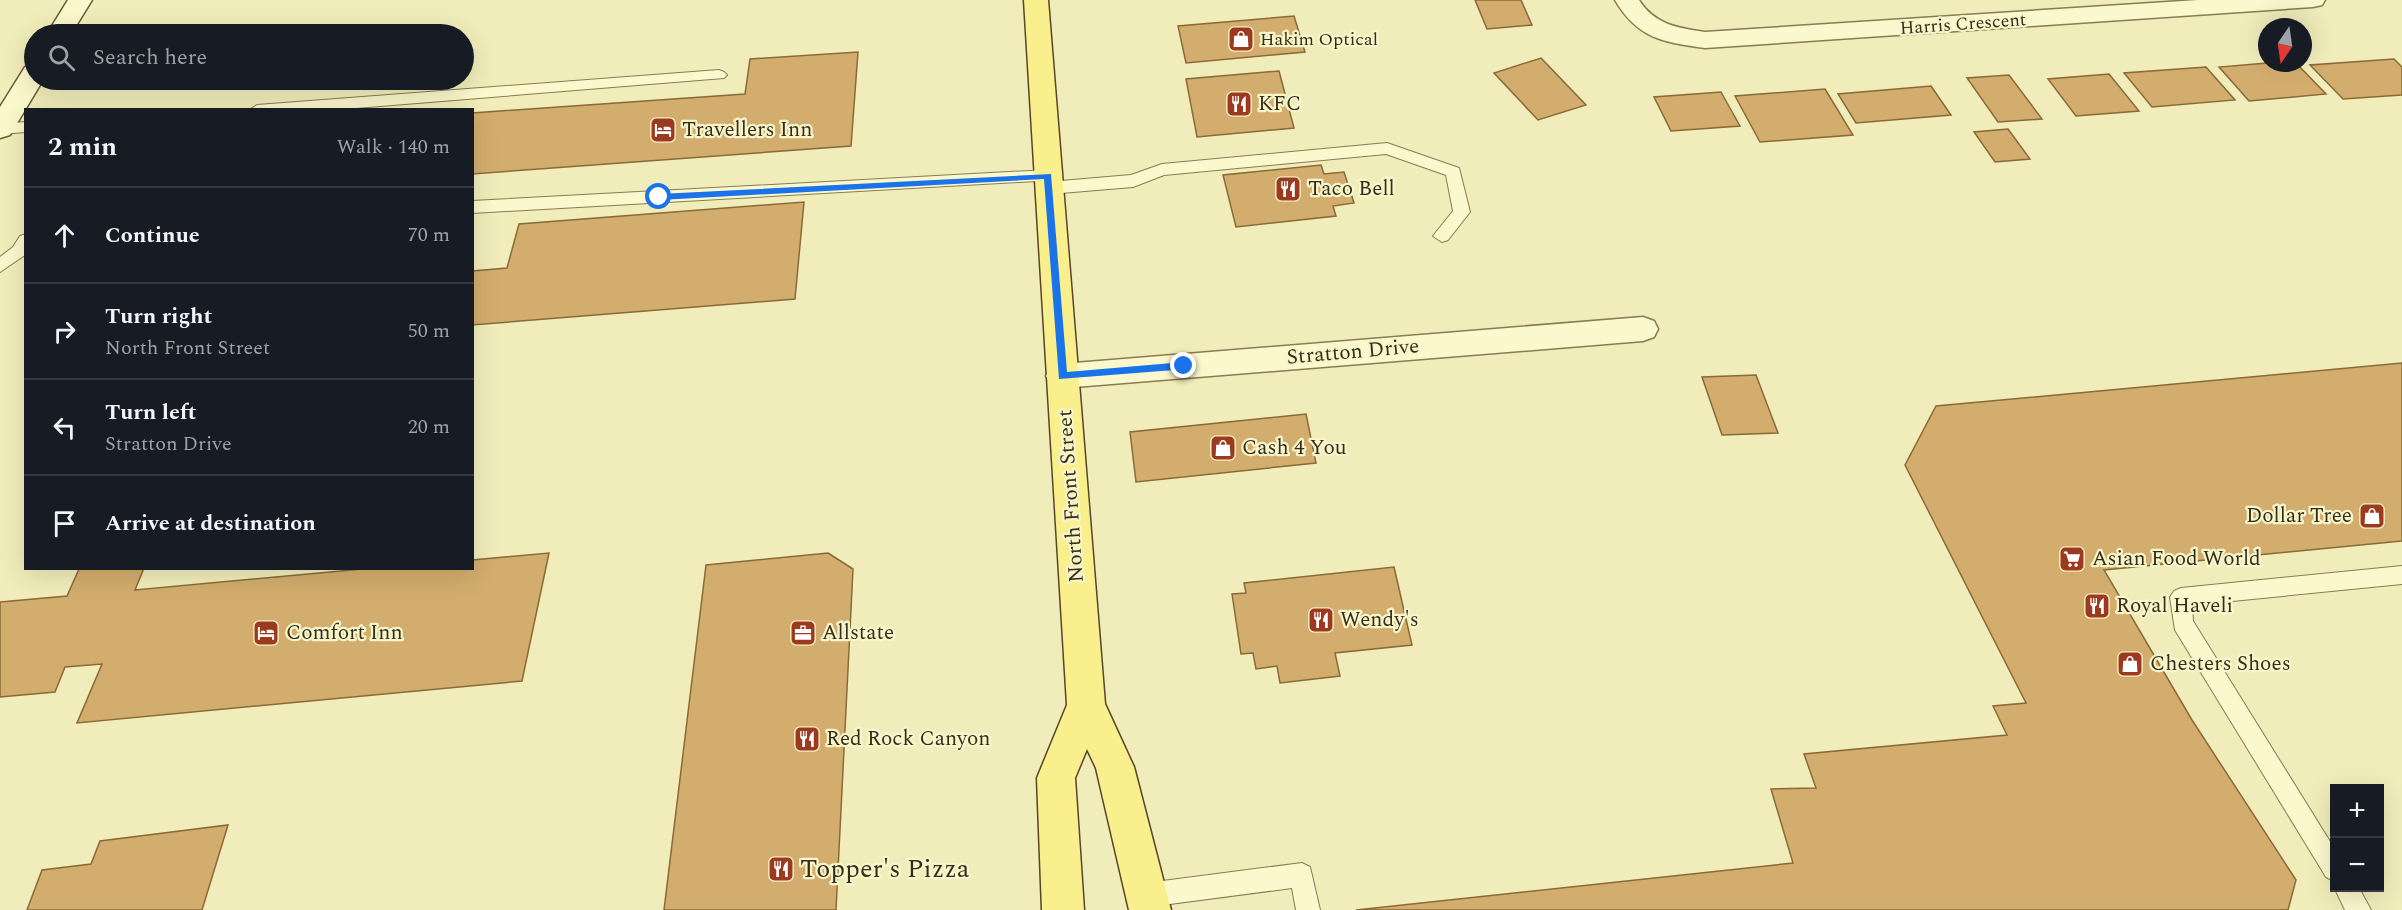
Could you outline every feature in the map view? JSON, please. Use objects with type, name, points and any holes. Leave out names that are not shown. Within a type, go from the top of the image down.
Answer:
[{"type":"main road","name":"North Front Street","points":[[1036,0],[1086,705],[1115,767],[1149,902]]},
{"type":"main road","name":"North Front Street","points":[[1063,910],[1056,778],[1086,705]]},
{"type":"street","points":[[65,24],[80,0]]},
{"type":"street","name":"Harris Crescent","points":[[1627,0],[1632,10],[1660,33],[1705,40],[2313,0]]},
{"type":"street","points":[[0,129],[24,89]]},
{"type":"street","name":"Stratton Drive","points":[[1062,376],[1643,329]]},
{"type":"lane","points":[[284,108],[719,75]]},
{"type":"lane","points":[[0,129],[24,127]]},
{"type":"lane","points":[[474,207],[1049,182],[1133,181],[1162,170],[1387,148],[1453,172],[1462,212],[1442,236]]},
{"type":"lane","points":[[0,266],[19,251],[24,243]]},
{"type":"lane","points":[[2330,862],[2183,623],[2181,597],[2402,575]]},
{"type":"lane","points":[[1149,902],[1302,874],[1308,910]]},
{"type":"lane","points":[[2349,892],[2360,910]]},
{"type":"building","points":[[1475,0],[1521,0],[1532,25],[1487,29]]},
{"type":"building","name":"Hakim Optical","points":[[1294,16],[1305,52],[1186,63],[1178,26]]},
{"type":"building","name":"Travellers Inn","points":[[858,52],[851,146],[474,174],[474,113],[745,94],[750,59]]},
{"type":"building","points":[[1541,58],[1586,105],[1538,120],[1494,73]]},
{"type":"building","points":[[2394,59],[2402,67],[2402,95],[2343,99],[2312,65]]},
{"type":"building","points":[[2258,64],[2258,72],[2305,72],[2326,94],[2249,101],[2219,67]]},
{"type":"building","points":[[2206,67],[2235,100],[2152,107],[2124,73]]},
{"type":"building","name":"KFC","points":[[1279,71],[1294,128],[1197,137],[1186,79]]},
{"type":"building","points":[[2109,74],[2139,111],[2076,116],[2048,79]]},
{"type":"building","points":[[2009,75],[2042,119],[1998,122],[1967,78]]},
{"type":"building","points":[[1931,86],[1951,115],[1856,123],[1838,94]]},
{"type":"building","points":[[1825,89],[1853,135],[1760,142],[1735,96]]},
{"type":"building","points":[[1721,92],[1740,126],[1671,131],[1654,97]]},
{"type":"building","points":[[2008,129],[2030,159],[1995,162],[1974,132]]},
{"type":"building","name":"Taco Bell","points":[[1321,165],[1324,174],[1344,172],[1354,203],[1333,206],[1336,216],[1236,227],[1223,175]]},
{"type":"building","points":[[804,202],[795,299],[474,325],[474,271],[507,268],[519,224]]},
{"type":"building","points":[[2402,363],[2402,541],[2104,570],[2192,720],[2296,880],[2288,910],[1356,910],[1793,863],[1771,789],[1816,788],[1804,754],[2007,735],[1993,706],[2026,703],[1905,465],[1936,406]]},
{"type":"building","points":[[1756,375],[1778,433],[1722,435],[1702,377]]},
{"type":"building","name":"Cash 4 You","points":[[1306,414],[1316,463],[1136,482],[1130,432]]},
{"type":"building","name":"Comfort Inn","points":[[549,553],[522,681],[77,723],[102,664],[65,667],[55,692],[0,697],[0,602],[67,596],[79,570],[143,570],[135,590],[351,570],[474,570],[474,560]]},
{"type":"building","points":[[828,553],[853,569],[836,910],[664,910],[706,565]]},
{"type":"building","name":"Wendy's","points":[[1394,567],[1412,645],[1335,653],[1340,676],[1280,683],[1277,666],[1256,669],[1253,653],[1241,654],[1232,594],[1246,593],[1244,583]]},
{"type":"building","points":[[228,825],[202,910],[27,910],[42,870],[91,864],[100,841]]},
{"type":"place","name":"Hakim Optical","points":[[1241,39]]},
{"type":"place","name":"KFC","points":[[1239,104]]},
{"type":"place","name":"Travellers Inn","points":[[663,130]]},
{"type":"place","name":"Taco Bell","points":[[1288,189]]},
{"type":"place","name":"Cash 4 You","points":[[1223,448]]},
{"type":"place","name":"Dollar Tree","points":[[2372,516]]},
{"type":"place","name":"Asian Food World","points":[[2072,559]]},
{"type":"place","name":"Royal Haveli","points":[[2097,606]]},
{"type":"place","name":"Wendy's","points":[[1321,620]]},
{"type":"place","name":"Comfort Inn","points":[[266,633]]},
{"type":"place","name":"Allstate","points":[[803,633]]},
{"type":"place","name":"Chesters Shoes","points":[[2130,664]]},
{"type":"place","name":"Red Rock Canyon","points":[[807,739]]},
{"type":"place","name":"Topper's Pizza","points":[[781,869]]},
{"type":"route","points":[[659,197],[1048,176],[1062,376],[1184,366]]}]
